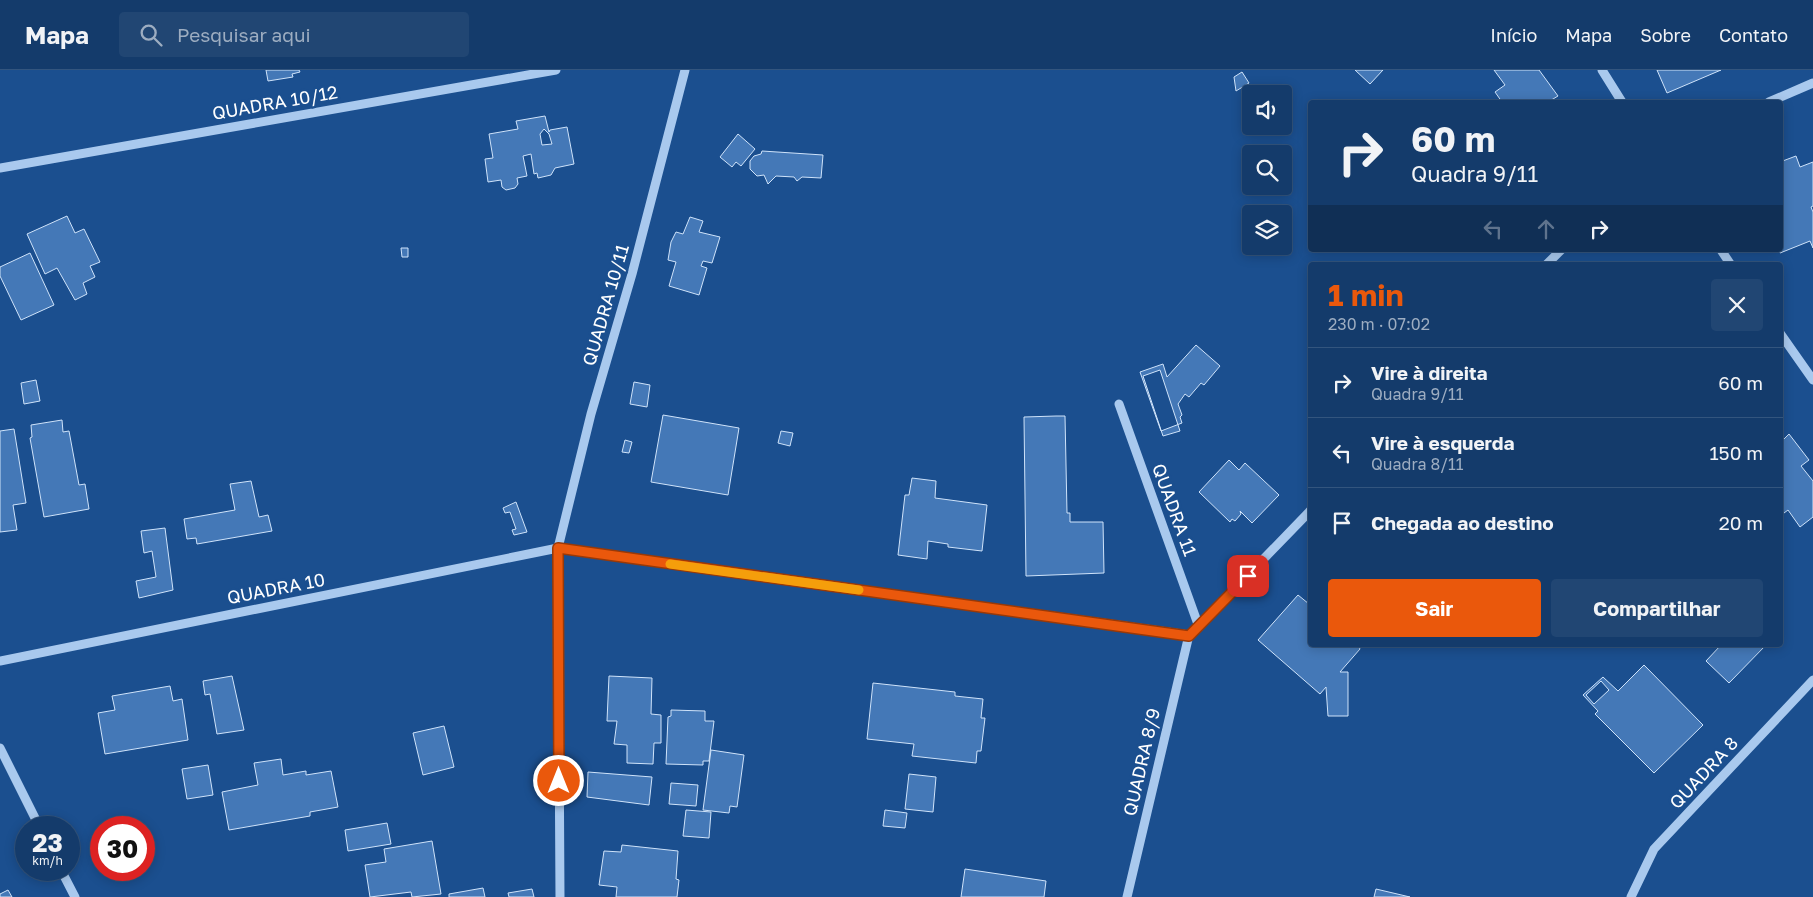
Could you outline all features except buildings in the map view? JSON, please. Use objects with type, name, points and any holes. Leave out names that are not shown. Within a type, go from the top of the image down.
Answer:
[{"type":"street","name":"QUADRA 10/12","points":[[0,168],[556,70]]},
{"type":"street","name":"QUADRA 10/11","points":[[560,897],[558,548],[591,414],[632,274],[685,70]]},
{"type":"street","points":[[1602,70],[1621,100]]},
{"type":"street","points":[[1774,100],[1813,83]]},
{"type":"street","points":[[1549,262],[1559,252]]},
{"type":"street","points":[[1783,337],[1813,380]]},
{"type":"street","name":"QUADRA 11","points":[[1119,404],[1199,627]]},
{"type":"street","points":[[1189,636],[1308,514]]},
{"type":"street","name":"QUADRA 10","points":[[0,661],[558,548],[1189,636]]},
{"type":"street","name":"QUADRA 8/9","points":[[1127,897],[1189,636]]},
{"type":"street","name":"QUADRA 8","points":[[1631,897],[1654,849],[1813,680]]},
{"type":"street","points":[[0,748],[34,816]]},
{"type":"street","points":[[67,881],[75,897]]},
{"type":"slow traffic","points":[[670,564],[859,590]]},
{"type":"route","points":[[559,781],[558,548],[1189,636],[1248,576]]}]
